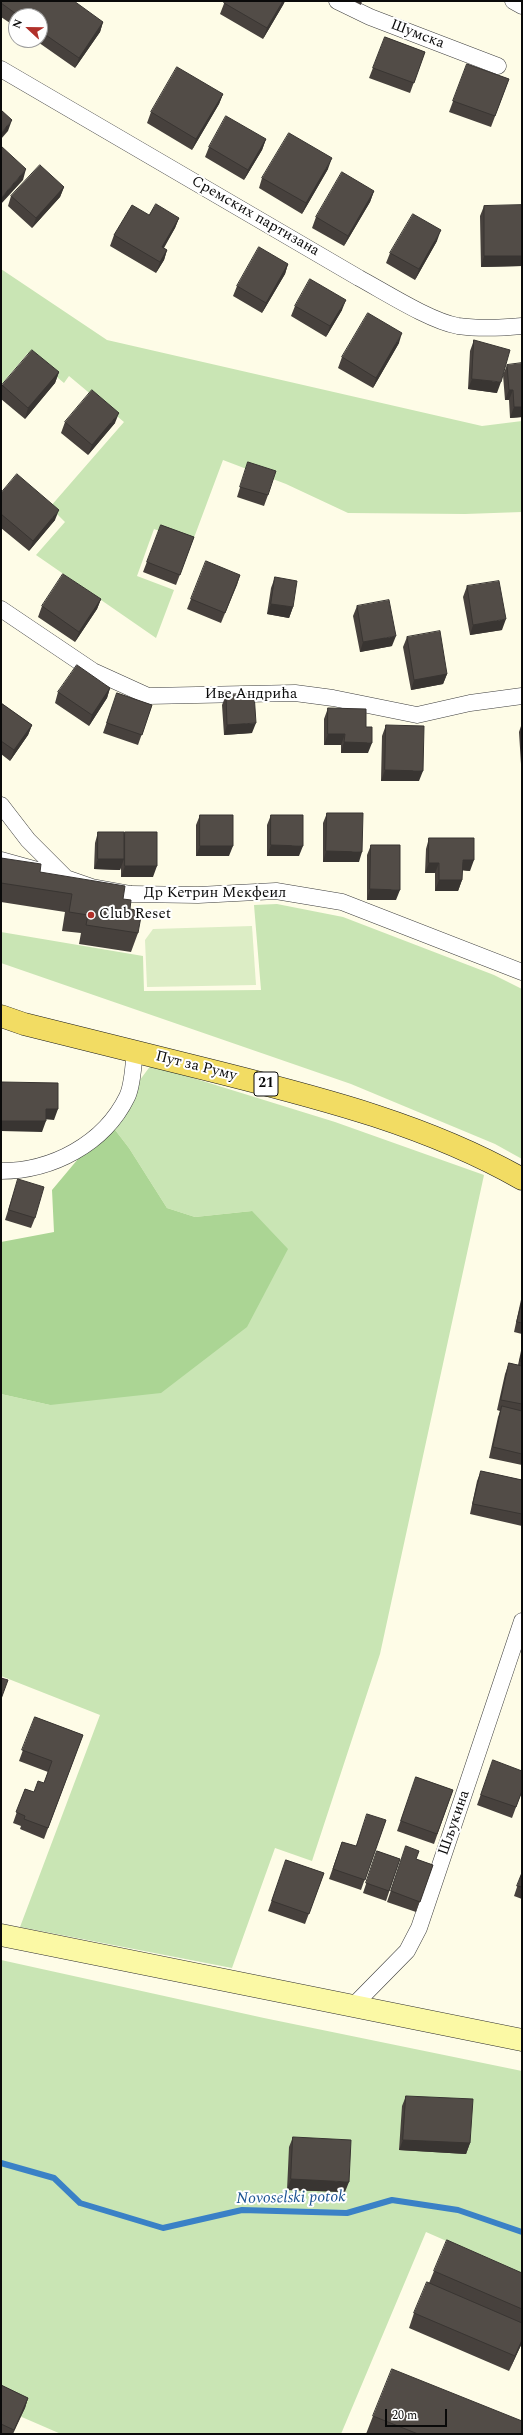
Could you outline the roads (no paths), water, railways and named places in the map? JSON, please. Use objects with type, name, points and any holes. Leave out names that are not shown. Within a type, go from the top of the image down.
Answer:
[{"type":"main road","name":"Пут за Руму","points":[[1,1016],[24,1024],[264,1084],[388,1120],[441,1139],[490,1160],[522,1178]]},
{"type":"main road","points":[[1,1935],[522,2040]]},
{"type":"street","name":"Шумска","points":[[337,1],[370,17],[498,66]]},
{"type":"street","points":[[513,1],[522,6]]},
{"type":"street","name":"Сремских партизана","points":[[1,69],[359,278],[419,310],[456,326],[490,329],[522,326]]},
{"type":"street","name":"Иве Андрића","points":[[1,609],[93,671],[148,696],[295,693],[334,698],[417,715],[470,703],[522,696]]},
{"type":"street","name":"Др Кетрин Мекфеил","points":[[1,805],[28,840],[66,878],[92,887],[131,894],[198,895],[276,891],[342,902],[522,972]]},
{"type":"street","points":[[1,860],[66,878]]},
{"type":"street","points":[[1,1171],[20,1171],[58,1160],[80,1150],[95,1137],[110,1123],[128,1096],[135,1052]]},
{"type":"street","name":"Шљукина","points":[[354,2005],[407,1951],[419,1928],[522,1621]]},
{"type":"waterway","name":"Novoselski potok","points":[[1,2163],[54,2178],[80,2203],[163,2228],[242,2210],[347,2213],[392,2200],[458,2210],[522,2232]]},
{"type":"place","name":"Club Reset","points":[[91,915]]}]
